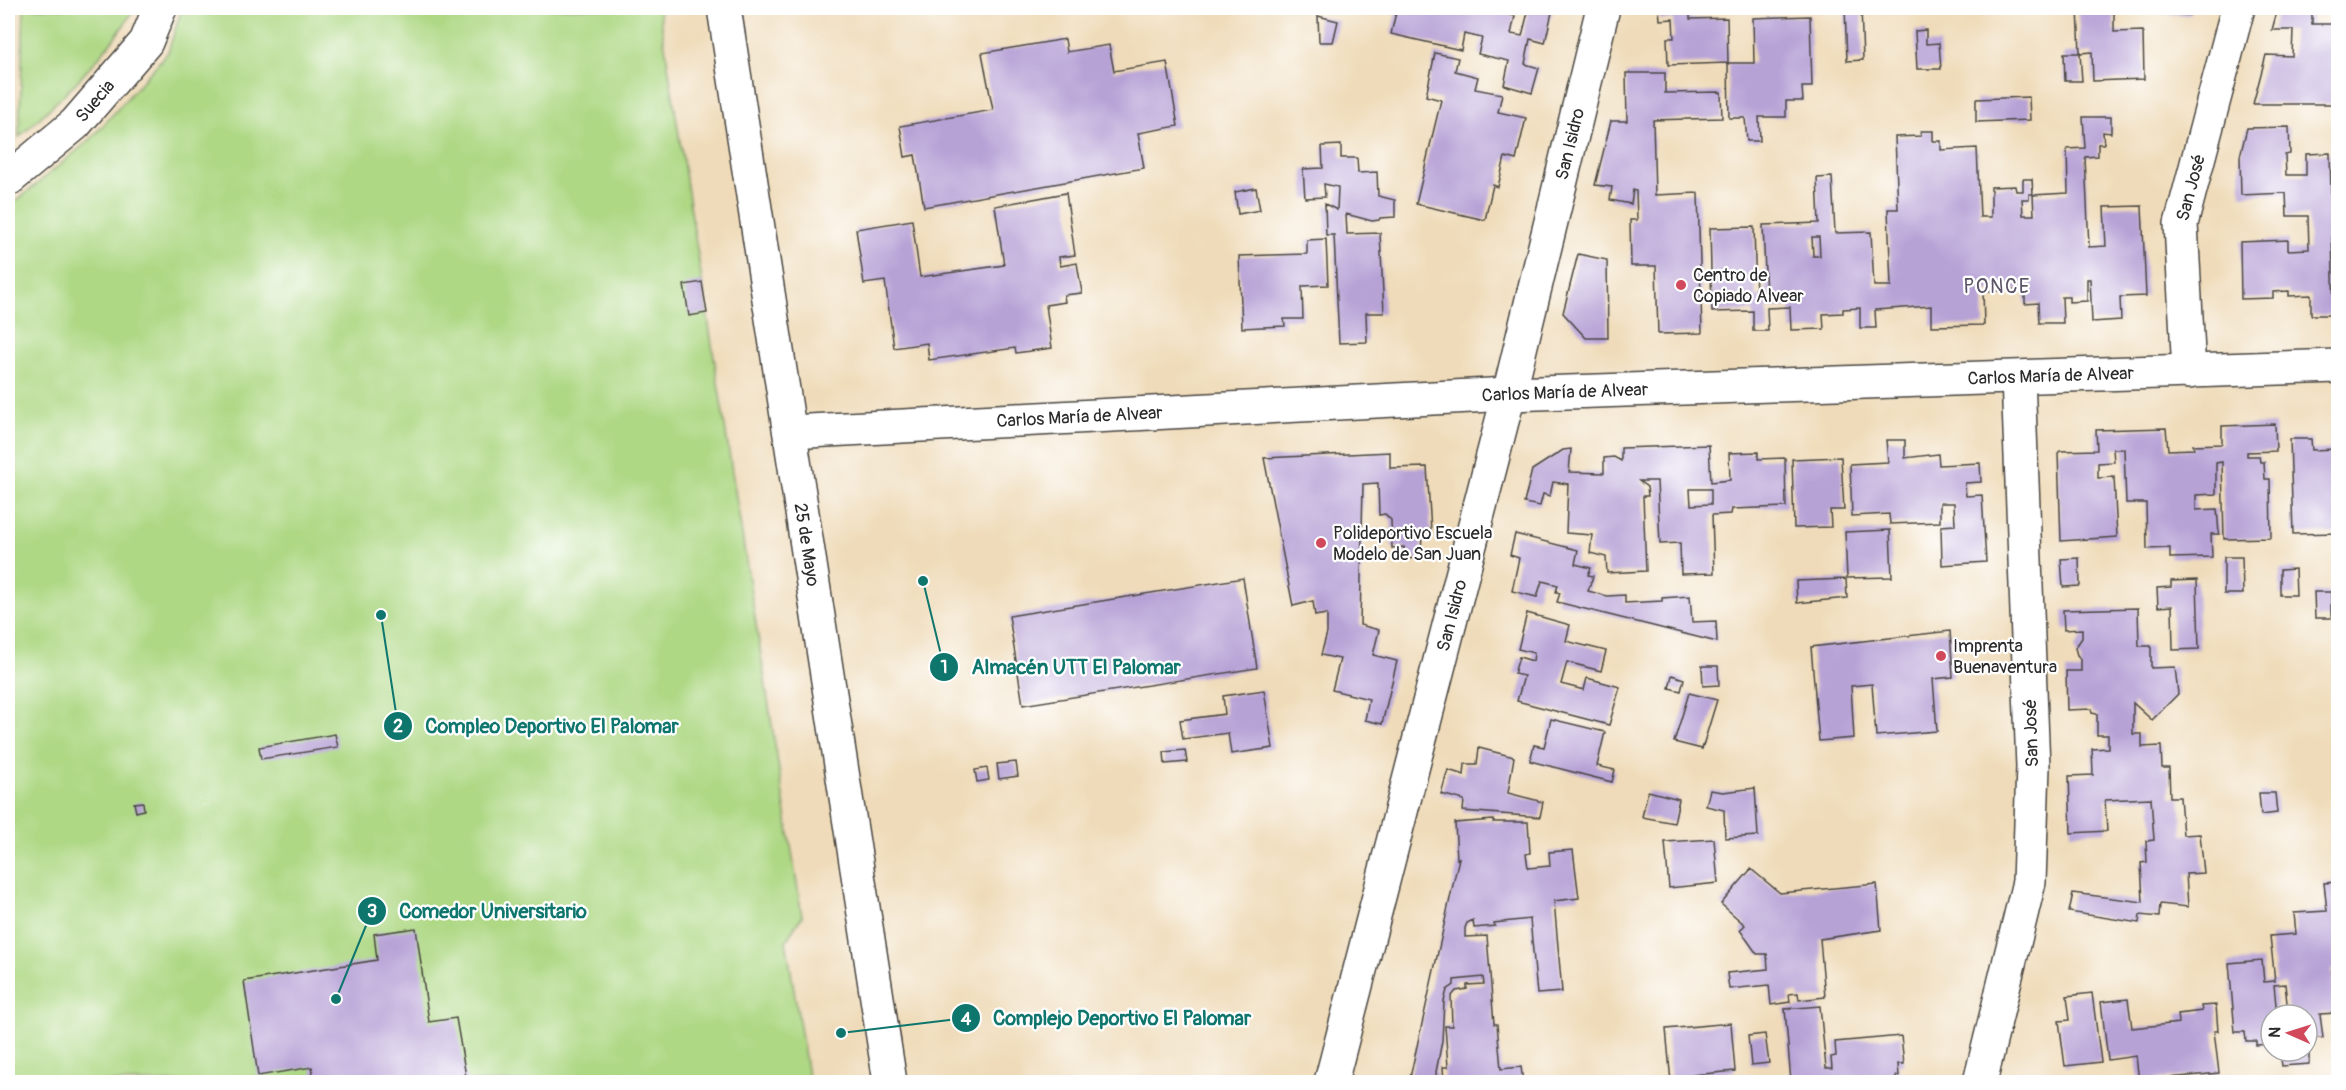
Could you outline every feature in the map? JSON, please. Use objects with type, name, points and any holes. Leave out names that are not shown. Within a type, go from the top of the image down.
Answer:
[{"type":"street","name":"Suecia","points":[[9,178],[75,124],[146,42],[160,8]]},
{"type":"street","name":"25 de Mayo","points":[[724,8],[890,1083]]},
{"type":"street","name":"San Isidro","points":[[1331,1083],[1509,394],[1603,8]]},
{"type":"street","name":"San José","points":[[2189,372],[2181,224],[2238,8]]},
{"type":"street","name":"Carlos María de Alvear","points":[[790,432],[1509,394],[2338,366]]},
{"type":"street","name":"San José","points":[[1980,1083],[2029,882],[2033,767],[2018,378]]},
{"type":"green space","points":[[24,8],[135,8],[96,60],[67,92],[19,137]]},
{"type":"green space","points":[[182,8],[659,8],[802,916],[786,941],[809,1082],[8,1082],[8,208],[91,139],[168,52]]},
{"type":"building","points":[[1397,8],[1457,8],[1456,12],[1470,15],[1471,8],[1479,8],[1515,16],[1511,34],[1522,36],[1529,8],[1553,8],[1545,43],[1530,39],[1525,64],[1539,68],[1532,93],[1504,85],[1509,61],[1478,54],[1482,38],[1464,34],[1461,50],[1391,34]]},
{"type":"building","points":[[1659,8],[1690,8],[1690,19],[1727,18],[1728,63],[1668,65],[1667,38],[1674,38],[1673,19],[1660,20]]},
{"type":"building","points":[[1845,8],[1861,8],[1863,60],[1847,61]]},
{"type":"building","points":[[2078,8],[2114,10],[2114,32],[2143,31],[2144,79],[2093,81],[2092,52],[2080,53]]},
{"type":"building","points":[[2136,8],[2190,8],[2190,15],[2136,12]]},
{"type":"building","points":[[2278,8],[2312,8],[2312,24],[2334,24],[2335,11],[2338,11],[2338,104],[2253,104],[2266,55],[2292,56],[2293,30],[2272,30]]},
{"type":"building","points":[[1318,16],[1338,21],[1333,42],[1319,42]]},
{"type":"building","points":[[1810,16],[1812,87],[1802,87],[1803,101],[1786,101],[1786,117],[1759,117],[1760,141],[1747,141],[1745,118],[1729,118],[1728,63],[1754,63],[1753,18]]},
{"type":"building","points":[[1926,30],[1926,44],[1939,43],[1941,69],[1917,69],[1915,31]]},
{"type":"building","points":[[1065,39],[1067,52],[1109,45],[1114,71],[1167,62],[1178,126],[1138,133],[1144,168],[924,207],[915,155],[905,157],[900,126],[993,110],[982,53]]},
{"type":"building","points":[[1435,53],[1458,58],[1455,71],[1478,77],[1475,89],[1502,94],[1498,112],[1526,118],[1516,160],[1505,157],[1498,187],[1493,185],[1485,220],[1416,204],[1441,100],[1426,96]]},
{"type":"building","points":[[2064,53],[2080,53],[2082,81],[2065,81]]},
{"type":"building","points":[[1626,73],[1665,73],[1665,93],[1721,92],[1722,118],[1653,120],[1655,195],[1698,193],[1702,333],[1658,334],[1656,266],[1631,266],[1630,220],[1637,220],[1636,191],[1633,190],[1631,204],[1610,200],[1612,187],[1595,185],[1611,121],[1627,121]]},
{"type":"building","points":[[2029,97],[2030,120],[1976,122],[1976,99]]},
{"type":"building","points":[[2083,117],[2111,117],[2111,133],[2103,132],[2104,144],[2098,144],[2098,156],[2085,157],[2089,247],[2106,246],[2104,207],[2142,206],[2146,296],[2120,297],[2121,320],[2092,322],[2090,279],[2087,279],[2087,301],[2069,302],[2069,297],[2062,297],[2063,323],[2039,323],[2038,303],[2025,304],[2025,290],[1983,291],[1984,325],[1931,326],[1931,306],[1875,310],[1876,328],[1860,328],[1860,308],[1843,309],[1843,313],[1823,314],[1824,329],[1791,330],[1790,307],[1767,308],[1768,331],[1753,331],[1753,311],[1712,312],[1710,228],[1754,227],[1756,296],[1766,296],[1763,225],[1819,223],[1817,178],[1832,177],[1835,233],[1871,232],[1874,286],[1891,286],[1888,209],[1898,209],[1895,137],[1921,136],[1921,131],[1933,131],[1933,141],[1941,141],[1941,150],[1977,148],[1980,217],[1991,217],[1991,187],[2015,186],[2016,191],[2023,191],[2023,179],[2032,179],[2033,194],[2029,194],[2029,199],[2022,199],[2023,215],[2034,215],[2033,195],[2068,193],[2067,149],[2085,148]],"holes":[[[1812,237],[1819,237],[1820,256],[1813,256]]]},
{"type":"building","points":[[2289,127],[2290,154],[2285,155],[2286,175],[2306,175],[2306,154],[2330,153],[2334,315],[2311,315],[2311,295],[2289,296],[2289,291],[2273,292],[2273,298],[2241,299],[2240,242],[2288,240],[2288,250],[2309,249],[2308,216],[2287,216],[2286,193],[2241,195],[2240,156],[2247,128]]},
{"type":"building","points":[[1341,145],[1341,158],[1357,158],[1358,173],[1377,172],[1378,196],[1395,200],[1395,217],[1372,221],[1346,214],[1347,234],[1380,233],[1384,313],[1366,313],[1367,342],[1339,343],[1334,235],[1326,235],[1325,204],[1337,210],[1338,187],[1324,184],[1325,197],[1305,198],[1303,169],[1323,168],[1322,146]]},
{"type":"building","points":[[1256,188],[1260,210],[1238,214],[1235,192]]},
{"type":"building","points":[[1066,193],[1075,255],[1059,257],[1060,266],[1077,263],[1082,293],[1064,295],[1065,302],[1046,305],[1052,348],[1016,353],[1015,348],[929,360],[927,343],[894,348],[885,281],[864,284],[856,229],[912,220],[920,277],[1004,265],[995,206]]},
{"type":"building","points":[[1326,239],[1328,285],[1302,286],[1303,319],[1284,319],[1285,326],[1242,328],[1239,256],[1307,254],[1307,240]]},
{"type":"building","points":[[1578,254],[1607,260],[1608,338],[1586,338],[1563,313]]},
{"type":"building","points":[[702,282],[707,313],[689,316],[684,285]]},
{"type":"building","points":[[2275,424],[2276,451],[2247,452],[2247,456],[2259,456],[2260,462],[2264,462],[2265,479],[2270,479],[2271,538],[2224,539],[2222,462],[2216,463],[2216,494],[2196,495],[2196,510],[2217,509],[2219,534],[2211,534],[2212,557],[2170,558],[2170,548],[2147,549],[2146,503],[2126,503],[2124,449],[2113,449],[2114,462],[2098,463],[2098,478],[2114,477],[2117,537],[2061,541],[2058,453],[2060,451],[2097,450],[2096,430],[2166,428],[2168,450],[2194,449],[2193,445],[2222,444],[2222,426]]},
{"type":"building","points":[[2290,439],[2311,439],[2312,450],[2338,449],[2338,533],[2293,534]]},
{"type":"building","points":[[1886,440],[1905,440],[1905,458],[1938,454],[1939,465],[1980,463],[1981,482],[1965,483],[1966,496],[1982,495],[1986,562],[1942,565],[1941,526],[1955,525],[1954,503],[1940,503],[1940,522],[1890,524],[1889,514],[1852,516],[1850,464],[1888,462]]},
{"type":"building","points":[[1709,445],[1711,482],[1730,480],[1729,453],[1758,452],[1758,459],[1785,458],[1786,507],[1732,509],[1731,514],[1712,515],[1714,573],[1681,574],[1680,543],[1660,544],[1657,481],[1639,481],[1647,487],[1648,496],[1643,496],[1646,571],[1607,573],[1606,557],[1590,553],[1592,535],[1566,533],[1568,484],[1553,482],[1550,496],[1543,494],[1540,506],[1524,503],[1532,470],[1563,450],[1571,449],[1569,472],[1604,473],[1604,458],[1614,457],[1621,461],[1621,448]],"holes":[[[1690,489],[1711,489],[1711,504],[1691,505]]]},
{"type":"building","points":[[1390,452],[1390,468],[1427,467],[1431,531],[1422,531],[1421,558],[1405,559],[1404,547],[1392,548],[1391,520],[1385,514],[1379,515],[1378,483],[1363,484],[1360,625],[1379,630],[1373,655],[1397,661],[1382,724],[1365,720],[1369,699],[1332,690],[1340,659],[1321,655],[1327,633],[1327,614],[1315,616],[1313,601],[1293,606],[1264,458]]},
{"type":"building","points":[[1841,457],[1844,510],[1830,510],[1831,527],[1794,528],[1792,459]]},
{"type":"building","points":[[1890,530],[1892,577],[1847,578],[1845,532]]},
{"type":"building","points":[[1515,534],[1578,550],[1575,564],[1591,568],[1588,575],[1593,576],[1588,591],[1607,596],[1625,595],[1625,603],[1662,601],[1662,598],[1690,596],[1692,622],[1716,621],[1717,642],[1557,602],[1560,593],[1556,592],[1558,585],[1542,581],[1537,597],[1512,591],[1519,558],[1510,555]]},
{"type":"building","points":[[2224,557],[2242,557],[2243,594],[2224,594]]},
{"type":"building","points":[[2079,558],[2080,586],[2063,587],[2061,559]]},
{"type":"building","points":[[2295,569],[2296,595],[2280,595],[2280,570]]},
{"type":"building","points":[[1243,578],[1257,668],[1023,705],[1009,616]]},
{"type":"building","points":[[1846,579],[1847,598],[1797,603],[1796,581]]},
{"type":"building","points":[[2197,580],[2199,649],[2173,650],[2172,606],[2158,607],[2157,588],[2171,587],[2171,581]]},
{"type":"building","points":[[2314,592],[2331,592],[2331,618],[2315,618]]},
{"type":"building","points":[[2138,608],[2139,646],[2151,646],[2151,668],[2175,667],[2178,694],[2152,720],[2133,703],[2133,734],[2142,734],[2142,747],[2161,746],[2162,768],[2169,768],[2170,797],[2180,797],[2183,835],[2200,834],[2204,873],[2186,874],[2188,907],[2160,904],[2159,917],[2140,915],[2139,923],[2069,912],[2073,893],[2143,902],[2141,863],[2147,862],[2146,841],[2154,840],[2151,798],[2105,800],[2107,831],[2071,833],[2069,776],[2093,775],[2092,749],[2108,748],[2108,735],[2097,735],[2097,714],[2092,713],[2091,709],[2067,710],[2066,671],[2081,671],[2081,659],[2075,648],[2082,638],[2082,629],[2064,630],[2063,610]]},
{"type":"building","points":[[1527,613],[1570,625],[1566,641],[1606,651],[1601,671],[1567,662],[1561,684],[1584,690],[1587,678],[1620,687],[1609,725],[1517,701],[1524,676],[1514,674],[1519,657],[1533,661],[1534,653],[1518,649]]},
{"type":"building","points":[[1950,631],[1953,677],[1933,679],[1937,731],[1876,736],[1872,684],[1851,686],[1854,738],[1819,741],[1811,647]]},
{"type":"building","points":[[1702,666],[1718,666],[1719,685],[1703,686]]},
{"type":"building","points":[[1672,675],[1684,679],[1681,691],[1669,688]]},
{"type":"building","points":[[1264,690],[1273,748],[1231,754],[1228,733],[1183,739],[1180,720],[1225,714],[1223,696]]},
{"type":"building","points":[[1689,693],[1717,700],[1702,749],[1674,742]]},
{"type":"building","points":[[1551,719],[1605,732],[1597,766],[1615,770],[1612,782],[1530,761],[1534,745],[1544,747]]},
{"type":"building","points":[[335,734],[338,747],[261,759],[259,747]]},
{"type":"building","points":[[1479,748],[1514,757],[1508,793],[1543,802],[1540,817],[1463,811],[1464,800],[1441,794],[1448,770],[1464,775],[1465,764],[1477,764]]},
{"type":"building","points":[[1185,750],[1187,762],[1165,764],[1164,752]]},
{"type":"building","points":[[1016,762],[1018,776],[999,779],[997,764]]},
{"type":"building","points":[[987,768],[989,780],[977,782],[975,770]]},
{"type":"building","points":[[1755,788],[1758,836],[1725,838],[1724,810],[1706,806],[1710,790],[1723,792]]},
{"type":"building","points":[[1648,791],[1679,799],[1674,823],[1642,817]]},
{"type":"building","points":[[2259,793],[2275,793],[2277,813],[2261,815]]},
{"type":"building","points":[[143,802],[144,810],[136,812],[134,803]]},
{"type":"building","points":[[1493,820],[1493,822],[1528,822],[1530,853],[1526,854],[1528,868],[1550,866],[1549,852],[1573,850],[1579,898],[1554,901],[1562,992],[1537,994],[1530,919],[1474,928],[1473,920],[1467,923],[1465,937],[1487,936],[1494,1024],[1497,1024],[1501,1069],[1521,1067],[1523,1082],[1444,1082],[1443,1067],[1448,1067],[1445,1026],[1452,1026],[1451,997],[1456,991],[1467,989],[1467,985],[1484,984],[1483,977],[1454,980],[1454,985],[1447,990],[1444,1001],[1442,1041],[1436,1072],[1437,1082],[1409,1082],[1459,858],[1457,859],[1455,823]]},
{"type":"building","points":[[1714,839],[1718,883],[1669,888],[1665,842]]},
{"type":"building","points":[[1751,869],[1780,893],[1877,884],[1881,930],[1820,939],[1825,997],[1799,1000],[1798,993],[1789,994],[1790,1002],[1771,1005],[1769,985],[1729,989],[1727,973],[1768,969],[1767,954],[1757,954],[1740,930],[1745,925],[1721,904]]},
{"type":"building","points":[[2338,882],[2338,969],[2332,970],[2336,1013],[2320,1014],[2323,1038],[2319,1038],[2319,1003],[2287,1003],[2285,984],[2274,985],[2276,1003],[2259,1003],[2259,1045],[2256,1045],[2256,1041],[2246,1041],[2245,1032],[2235,1032],[2229,963],[2262,960],[2264,982],[2275,981],[2270,936],[2296,934],[2294,913],[2327,911],[2324,883]]},
{"type":"building","points":[[416,928],[429,1022],[456,1018],[467,1082],[314,1082],[312,1067],[258,1076],[244,981],[377,960],[374,934]]},
{"type":"building","points":[[2092,993],[2101,1062],[2065,1066],[2059,1021],[2070,1020],[2067,996]]},
{"type":"building","points":[[2128,999],[2132,1028],[2179,1023],[2178,1014],[2202,1011],[2201,1006],[2216,1005],[2218,1031],[2214,1031],[2219,1073],[2139,1081],[2136,1056],[2108,1060],[2101,1002]]},
{"type":"building","points":[[1820,1006],[1826,1068],[1832,1068],[1831,1057],[1836,1056],[1835,1042],[1901,1036],[1904,1064],[1898,1064],[1899,1076],[1896,1076],[1896,1082],[1791,1082],[1785,1009]]},
{"type":"building","points":[[1731,1023],[1735,1071],[1693,1075],[1694,1079],[1671,1082],[1666,1029]]},
{"type":"building","points":[[1765,1034],[1769,1063],[1751,1065],[1748,1036]]},
{"type":"building","points":[[2282,1063],[2309,1063],[2309,1064],[2282,1066]]},
{"type":"place","name":"Centro de Copiado Alvear","points":[[1681,285]]},
{"type":"place","name":"Polideportivo Escuela Modelo de San Juan","points":[[1321,543]]},
{"type":"place","name":"Almacén UTT El Palomar","points":[[923,581]]},
{"type":"place","name":"Compleo Deportivo El Palomar","points":[[381,615]]},
{"type":"place","name":"Imprenta Buenaventura","points":[[1941,656]]},
{"type":"place","name":"Comedor Universitario","points":[[336,999]]},
{"type":"place","name":"Complejo Deportivo El Palomar","points":[[841,1033]]},
{"type":"district","name":"PONCE","points":[[1997,286]]}]
